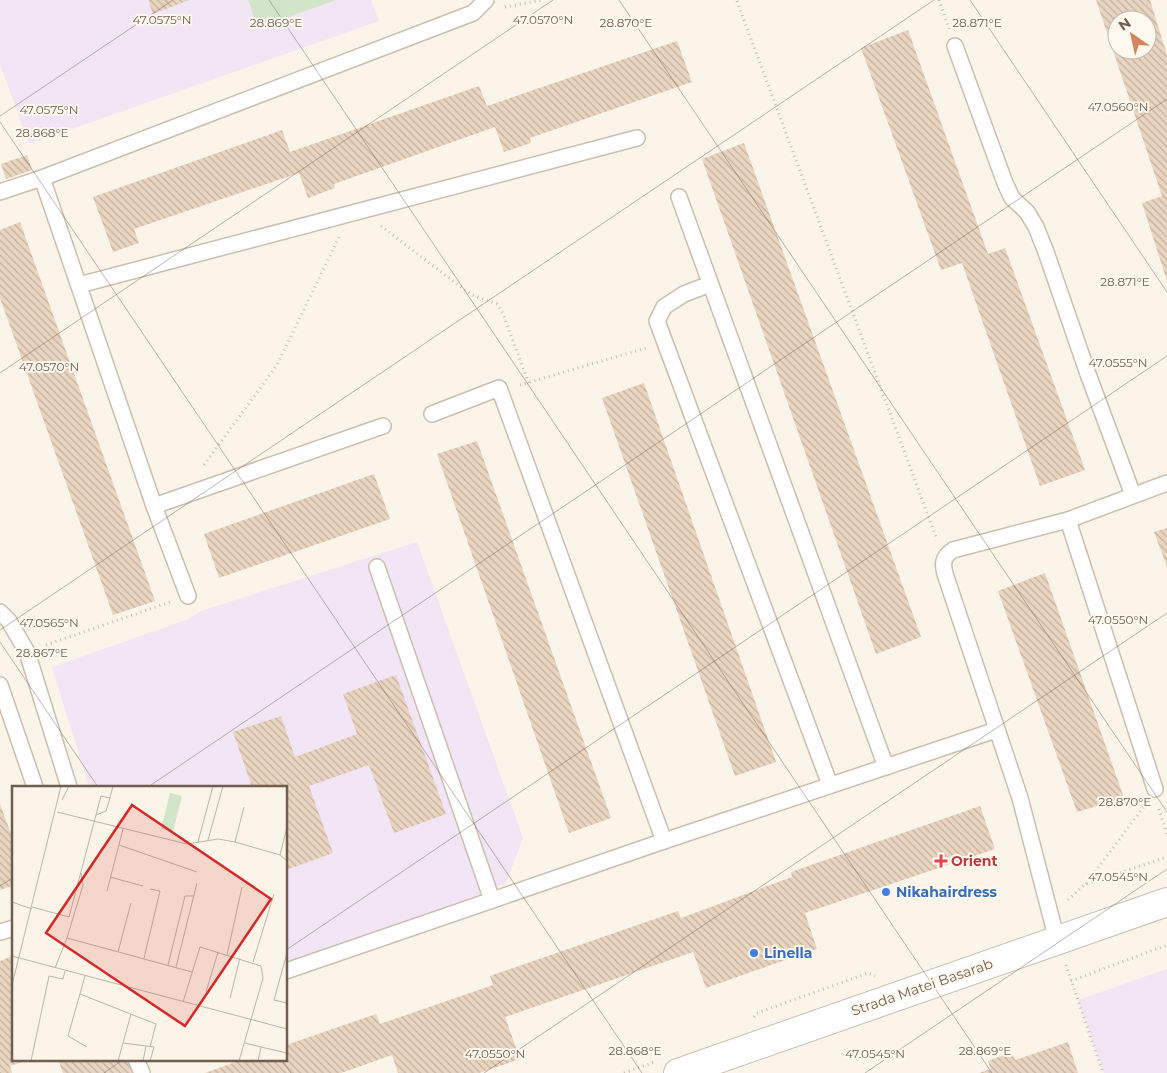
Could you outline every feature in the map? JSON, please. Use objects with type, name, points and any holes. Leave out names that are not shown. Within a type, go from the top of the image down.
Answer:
[{"type":"street","name":"Strada Matei Basarab","points":[[678,1073],[1055,932],[1167,902]]},
{"type":"lane","points":[[0,192],[42,178],[473,13],[486,0]]},
{"type":"lane","points":[[955,46],[1005,184],[1012,198],[1027,212],[1036,227],[1046,252],[1088,374],[1133,495]]},
{"type":"lane","points":[[79,285],[637,138]]},
{"type":"lane","points":[[42,178],[154,506],[188,596]]},
{"type":"lane","points":[[679,197],[886,767]]},
{"type":"lane","points":[[710,284],[684,294],[664,307],[657,321],[830,785]]},
{"type":"lane","points":[[432,414],[499,388],[664,841]]},
{"type":"lane","points":[[154,506],[383,426]]},
{"type":"lane","points":[[1055,932],[1020,798],[943,568],[944,559],[953,550],[1068,520],[1167,483]]},
{"type":"lane","points":[[1068,520],[1154,791]]},
{"type":"lane","points":[[377,567],[492,900]]},
{"type":"lane","points":[[0,612],[9,621],[27,652],[69,786]]},
{"type":"lane","points":[[0,685],[36,786]]},
{"type":"lane","points":[[288,970],[664,841],[996,730]]},
{"type":"lane","points":[[136,1060],[142,1073]]},
{"type":"path","points":[[473,13],[542,0]]},
{"type":"path","points":[[738,0],[944,559]]},
{"type":"path","points":[[939,0],[955,46]]},
{"type":"path","points":[[182,496],[277,365],[356,212],[470,294],[498,304],[529,384]]},
{"type":"path","points":[[499,388],[529,384],[665,342]]},
{"type":"path","points":[[27,652],[188,596]]},
{"type":"path","points":[[1154,791],[1167,835]]},
{"type":"path","points":[[1102,1073],[1055,932],[1066,902],[1084,886],[1154,791]]},
{"type":"path","points":[[1084,886],[1167,856]]},
{"type":"path","points":[[1071,981],[1167,945]]},
{"type":"shaded area","points":[[0,0],[371,0],[379,21],[29,144],[0,64]]},
{"type":"shaded area","points":[[417,542],[523,838],[506,883],[486,890],[488,894],[288,963],[288,786],[89,786],[52,667],[189,619],[201,611]]},
{"type":"shaded area","points":[[1167,969],[1167,1073],[1104,1073],[1078,1000]]},
{"type":"green space","points":[[248,0],[336,0],[258,28]]},
{"type":"building","points":[[148,0],[189,0],[153,14]]},
{"type":"building","points":[[1096,0],[1150,0],[1153,10],[1107,10],[1107,33]]},
{"type":"building","points":[[1157,23],[1167,55],[1167,281],[1142,203],[1162,196],[1116,60],[1157,60]]},
{"type":"building","points":[[908,30],[988,254],[1005,248],[1085,470],[1040,486],[962,263],[941,270],[861,48]]},
{"type":"building","points":[[677,41],[692,82],[530,138],[531,143],[504,152],[495,127],[334,184],[335,188],[308,198],[299,173],[134,229],[139,243],[113,252],[93,197],[282,130],[290,152],[479,86],[487,106]]},
{"type":"building","points":[[744,143],[921,637],[876,654],[702,159]]},
{"type":"building","points":[[27,155],[32,170],[6,179],[1,164]]},
{"type":"building","points":[[20,222],[155,601],[113,615],[0,298],[0,230]]},
{"type":"building","points":[[644,383],[776,762],[735,776],[602,398]]},
{"type":"building","points":[[477,441],[611,818],[569,833],[437,454]]},
{"type":"building","points":[[374,474],[390,519],[219,578],[204,534]]},
{"type":"building","points":[[1167,528],[1167,567],[1154,532]]},
{"type":"building","points":[[1045,573],[1124,798],[1077,812],[998,591]]},
{"type":"building","points":[[396,675],[446,814],[394,833],[369,765],[309,786],[333,853],[288,869],[288,786],[252,786],[233,732],[281,716],[295,757],[357,734],[343,694]]},
{"type":"building","points":[[0,804],[12,837],[12,886],[0,890]]},
{"type":"building","points":[[980,806],[995,849],[805,913],[817,949],[706,988],[693,952],[505,1017],[520,1059],[479,1073],[398,1073],[392,1055],[341,1073],[205,1073],[241,1060],[288,1060],[288,1044],[376,1014],[380,1024],[493,985],[490,976],[678,911],[681,918],[792,877],[791,872]]},
{"type":"building","points":[[12,956],[12,1060],[28,1060],[10,1066],[12,1073],[0,1073],[0,961]]},
{"type":"building","points":[[1068,1042],[1078,1073],[979,1073],[991,1069],[988,1061],[1012,1052],[1015,1060]]},
{"type":"building","points":[[58,1060],[128,1060],[133,1073],[63,1073]]},
{"type":"place","name":"Orient","points":[[941,861]]},
{"type":"place","name":"Nikahairdress","points":[[886,892]]},
{"type":"place","name":"Linella","points":[[754,953]]}]
